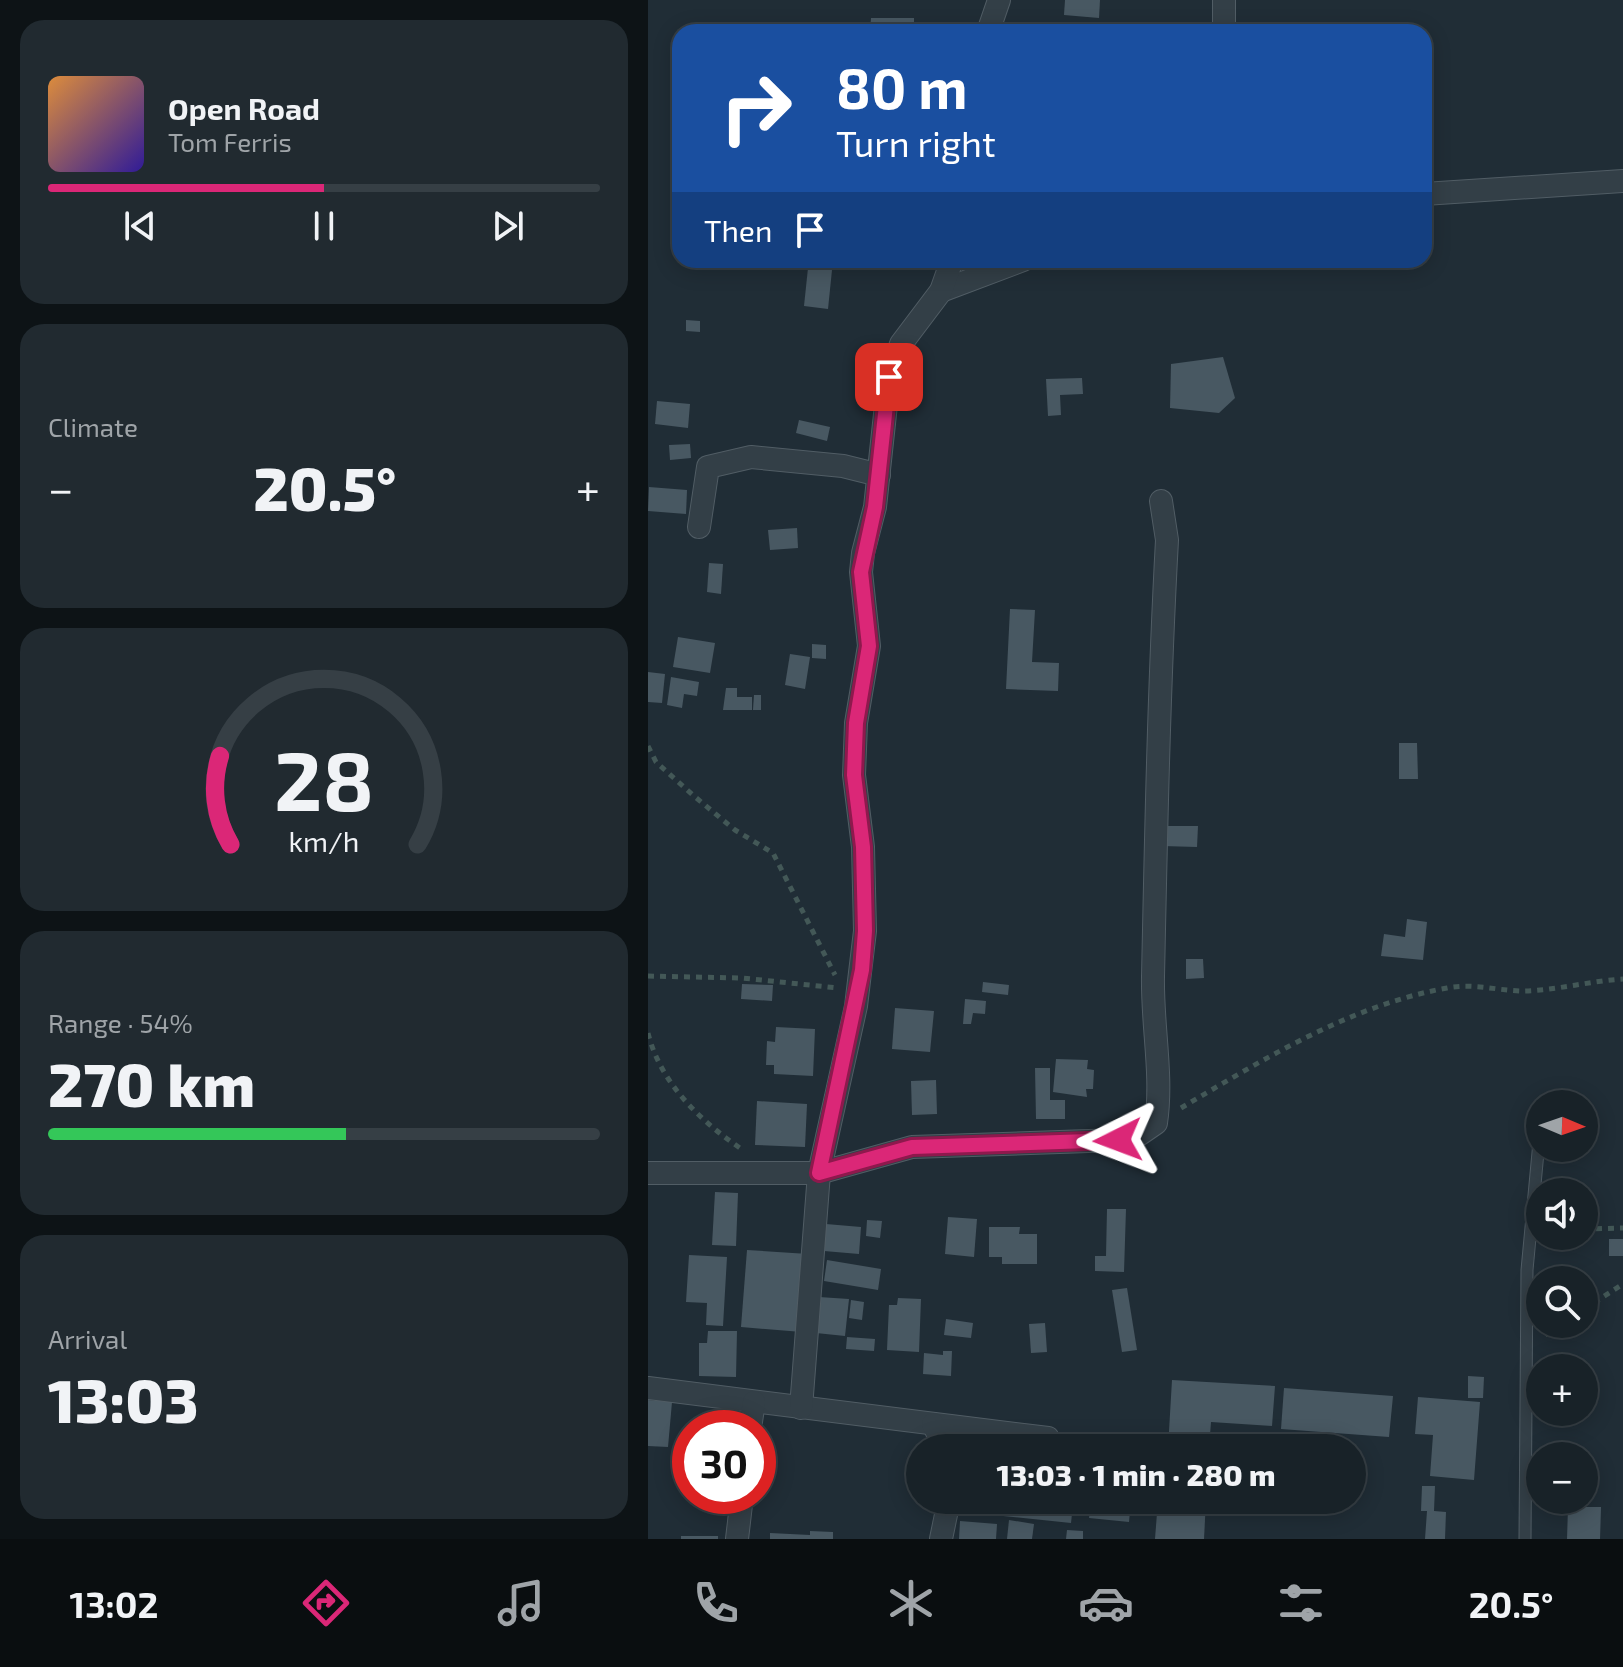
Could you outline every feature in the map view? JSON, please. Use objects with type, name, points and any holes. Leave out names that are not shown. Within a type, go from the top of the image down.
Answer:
[{"type":"street","points":[[991,24],[999,0]]},
{"type":"street","points":[[1224,0],[1224,24]]},
{"type":"street","points":[[1432,193],[1623,181]]},
{"type":"street","points":[[801,1408],[819,1173],[850,990],[865,931],[854,748],[869,646],[861,572],[879,475],[889,377],[908,332],[941,291],[949,268]]},
{"type":"street","points":[[941,291],[1002,268]]},
{"type":"street","points":[[699,527],[708,467],[751,457],[843,466],[879,475]]},
{"type":"street","points":[[648,1173],[819,1173],[912,1147],[1118,1140],[1140,1134],[1156,1123],[1160,1097],[1152,1003],[1154,831],[1167,540],[1161,501]]},
{"type":"street","points":[[648,1388],[1015,1434]]},
{"type":"street","points":[[753,1410],[754,1402]]},
{"type":"street","points":[[933,1424],[938,1434]]},
{"type":"street","points":[[737,1539],[740,1514]]},
{"type":"street","points":[[941,1539],[946,1514]]},
{"type":"lane","points":[[1525,1539],[1527,1270],[1537,1162]]},
{"type":"path","points":[[648,746],[656,762],[704,804],[735,830],[773,853],[850,990]]},
{"type":"path","points":[[648,976],[729,977],[850,990]]},
{"type":"path","points":[[1156,1123],[1263,1060],[1365,1010],[1450,987],[1480,985],[1518,991],[1623,979]]},
{"type":"path","points":[[648,1033],[657,1066],[680,1094],[711,1125],[749,1154]]},
{"type":"path","points":[[1598,1229],[1623,1228]]},
{"type":"path","points":[[1598,1300],[1623,1284]]},
{"type":"building","points":[[1065,0],[1100,0],[1099,18],[1064,15]]},
{"type":"building","points":[[871,18],[914,18],[914,24],[871,24]]},
{"type":"building","points":[[808,268],[832,270],[828,309],[804,306]]},
{"type":"building","points":[[686,320],[700,321],[700,332],[686,331]]},
{"type":"building","points":[[1223,357],[1235,398],[1219,413],[1170,408],[1171,364]]},
{"type":"building","points":[[1082,378],[1083,394],[1060,395],[1061,415],[1048,416],[1046,379]]},
{"type":"building","points":[[657,401],[690,404],[688,428],[655,424]]},
{"type":"building","points":[[799,420],[830,427],[827,441],[796,433]]},
{"type":"building","points":[[690,444],[691,458],[670,460],[669,445]]},
{"type":"building","points":[[649,487],[687,490],[686,514],[648,511]]},
{"type":"building","points":[[797,528],[798,548],[770,550],[768,530]]},
{"type":"building","points":[[709,563],[723,564],[721,594],[707,592]]},
{"type":"building","points":[[1010,609],[1035,610],[1032,662],[1059,663],[1058,691],[1006,689]]},
{"type":"building","points":[[678,637],[715,643],[710,673],[673,667]]},
{"type":"building","points":[[812,644],[826,645],[826,659],[812,658]]},
{"type":"building","points":[[790,654],[810,657],[805,689],[785,685]]},
{"type":"building","points":[[648,672],[665,674],[662,703],[648,702]]},
{"type":"building","points":[[671,677],[699,682],[697,696],[684,694],[682,708],[667,705]]},
{"type":"building","points":[[726,688],[737,688],[737,697],[752,697],[752,710],[723,710]]},
{"type":"building","points":[[754,695],[761,695],[761,710],[753,710]]},
{"type":"building","points":[[1399,743],[1417,743],[1418,779],[1399,779]]},
{"type":"building","points":[[1162,826],[1198,826],[1197,847],[1162,846]]},
{"type":"building","points":[[1407,919],[1427,922],[1423,960],[1381,956],[1384,934],[1405,937]]},
{"type":"building","points":[[1186,959],[1203,959],[1204,978],[1186,979]]},
{"type":"building","points":[[983,982],[1009,985],[1008,995],[982,992]]},
{"type":"building","points":[[742,984],[773,985],[772,1001],[741,999]]},
{"type":"building","points":[[965,999],[986,1001],[985,1014],[973,1013],[971,1024],[963,1024]]},
{"type":"building","points":[[895,1008],[934,1011],[930,1052],[892,1049]]},
{"type":"building","points":[[776,1027],[815,1029],[813,1076],[774,1074],[774,1065],[766,1065],[767,1041],[775,1042]]},
{"type":"building","points":[[1056,1059],[1088,1060],[1087,1069],[1094,1070],[1093,1089],[1086,1089],[1087,1097],[1053,1092]]},
{"type":"building","points":[[1035,1068],[1050,1068],[1050,1100],[1065,1100],[1065,1119],[1036,1119]]},
{"type":"building","points":[[936,1080],[937,1114],[912,1115],[911,1081]]},
{"type":"building","points":[[757,1101],[807,1104],[805,1147],[755,1145]]},
{"type":"building","points":[[715,1192],[738,1193],[736,1246],[712,1245]]},
{"type":"building","points":[[1107,1209],[1126,1209],[1124,1272],[1095,1271],[1095,1256],[1106,1256]]},
{"type":"building","points":[[948,1217],[977,1219],[974,1257],[945,1254]]},
{"type":"building","points":[[867,1220],[882,1221],[880,1238],[866,1236]]},
{"type":"building","points":[[826,1224],[861,1227],[859,1254],[824,1251]]},
{"type":"building","points":[[989,1227],[1020,1227],[1019,1234],[1037,1234],[1037,1264],[1002,1264],[1002,1257],[989,1257]]},
{"type":"building","points":[[1609,1239],[1623,1239],[1623,1256],[1609,1256]]},
{"type":"building","points":[[747,1250],[808,1254],[802,1332],[741,1327]]},
{"type":"building","points":[[689,1255],[727,1257],[723,1326],[706,1325],[707,1303],[686,1302]]},
{"type":"building","points":[[827,1260],[881,1269],[878,1290],[824,1281]]},
{"type":"building","points":[[1127,1288],[1137,1350],[1122,1352],[1112,1290]]},
{"type":"building","points":[[819,1297],[849,1299],[845,1336],[816,1333]]},
{"type":"building","points":[[898,1298],[921,1299],[919,1352],[887,1350],[889,1305],[897,1305]]},
{"type":"building","points":[[851,1300],[864,1302],[862,1320],[849,1318]]},
{"type":"building","points":[[946,1319],[973,1323],[971,1338],[944,1335]]},
{"type":"building","points":[[1045,1323],[1047,1352],[1031,1353],[1029,1324]]},
{"type":"building","points":[[708,1331],[737,1331],[736,1377],[699,1376],[699,1343],[707,1343]]},
{"type":"building","points":[[847,1337],[875,1339],[874,1351],[846,1349]]},
{"type":"building","points":[[943,1351],[952,1351],[951,1376],[923,1374],[924,1353],[943,1355]]},
{"type":"building","points":[[1468,1376],[1484,1377],[1483,1398],[1468,1398]]},
{"type":"building","points":[[1172,1380],[1275,1386],[1272,1426],[1211,1422],[1210,1434],[1169,1434]]},
{"type":"building","points":[[1284,1388],[1393,1396],[1389,1437],[1281,1429]]},
{"type":"building","points":[[1418,1397],[1480,1402],[1474,1480],[1430,1476],[1433,1435],[1415,1434]]},
{"type":"building","points":[[648,1400],[672,1402],[668,1447],[648,1446]]},
{"type":"building","points":[[1422,1486],[1435,1486],[1434,1511],[1446,1512],[1445,1539],[1425,1539],[1427,1511],[1421,1511]]},
{"type":"building","points":[[1598,1507],[1601,1507],[1600,1539],[1567,1539],[1568,1514],[1598,1514]]},
{"type":"building","points":[[1003,1514],[1072,1514],[1071,1523]]},
{"type":"building","points":[[1089,1514],[1130,1514],[1129,1522],[1089,1518]]},
{"type":"building","points":[[1157,1514],[1205,1514],[1204,1539],[1155,1539]]},
{"type":"building","points":[[1009,1520],[1034,1524],[1032,1539],[1007,1539]]},
{"type":"building","points":[[960,1521],[997,1524],[996,1539],[959,1539]]},
{"type":"building","points":[[1067,1530],[1083,1531],[1083,1539],[1066,1539]]},
{"type":"building","points":[[810,1531],[833,1532],[833,1539],[770,1539],[770,1533],[810,1535]]},
{"type":"building","points":[[681,1536],[718,1536],[718,1539],[681,1539]]},
{"type":"route","points":[[889,377],[875,507],[861,572],[869,646],[854,748],[854,775],[863,847],[865,931],[862,970],[819,1173],[912,1147],[1118,1140]]}]
